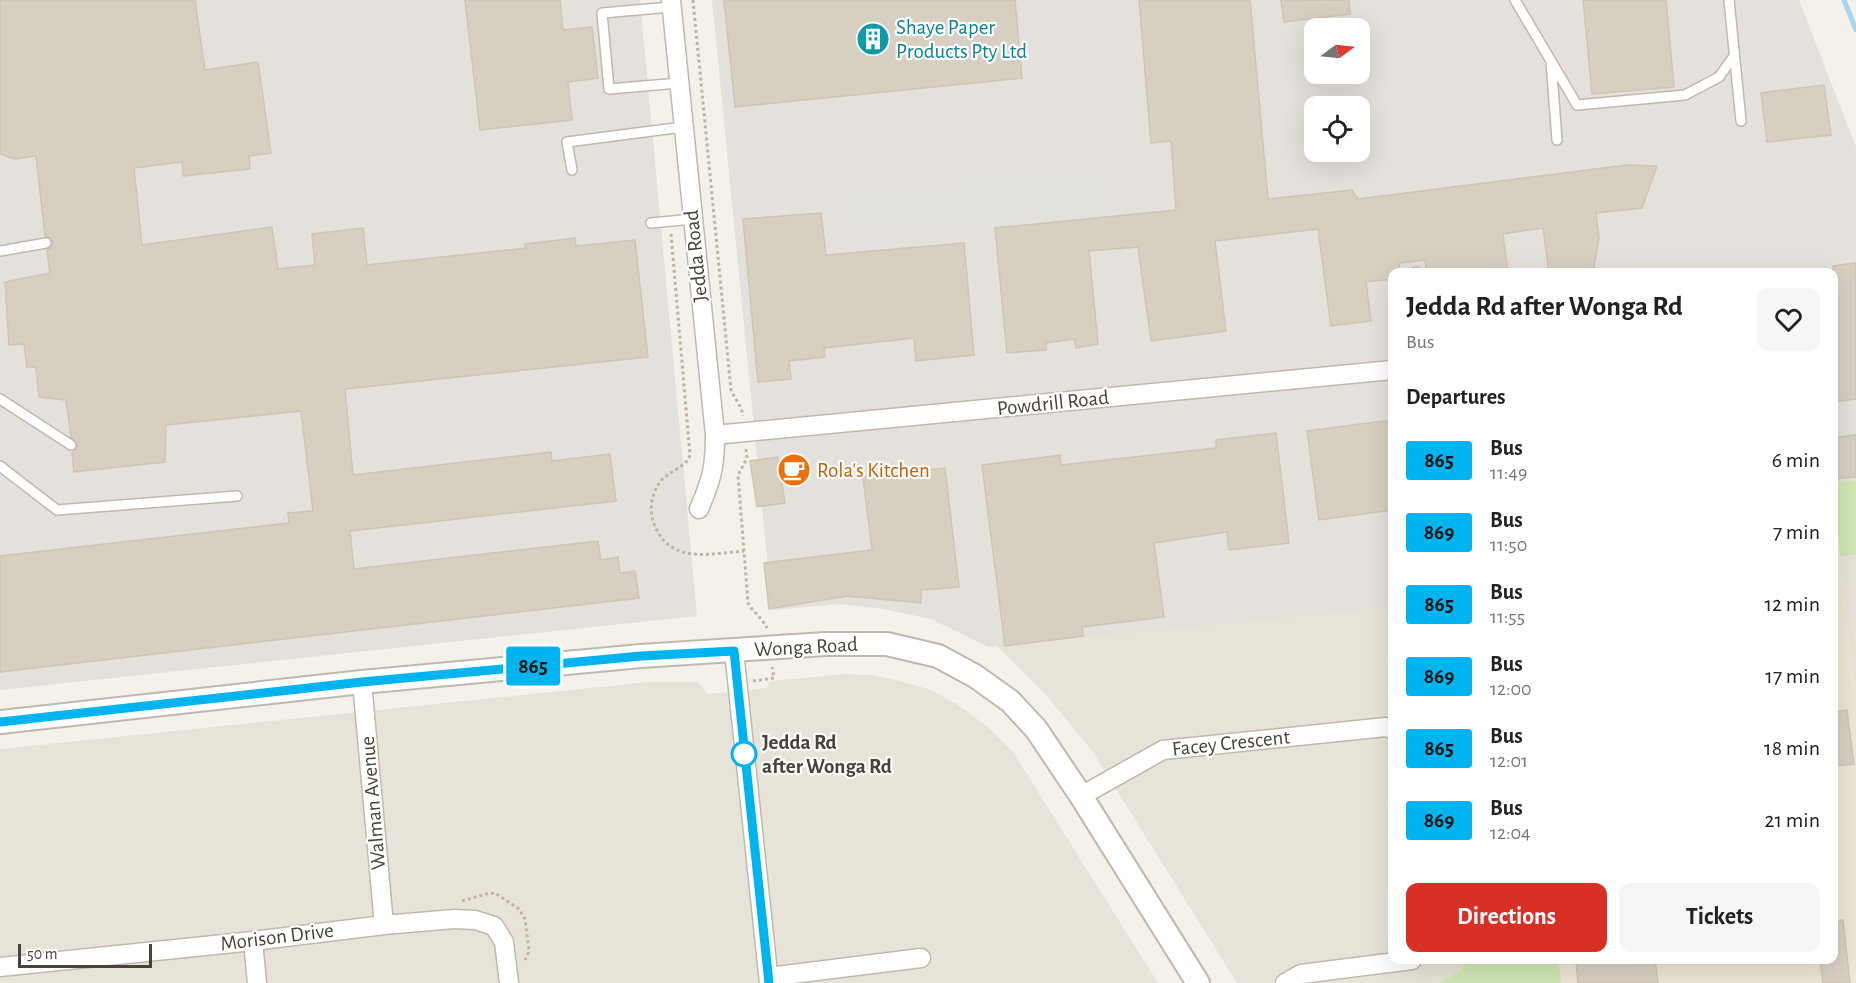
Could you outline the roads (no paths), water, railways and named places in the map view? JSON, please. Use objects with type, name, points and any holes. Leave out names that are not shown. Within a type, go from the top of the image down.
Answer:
[{"type":"street","name":"Jedda Road","points":[[671,4],[715,435],[715,464],[710,485],[699,509]]},
{"type":"street","name":"Powdrill Road","points":[[715,435],[1388,370]]},
{"type":"street","name":"Wonga Road","points":[[0,722],[362,682],[641,656],[825,644],[887,644],[938,656],[975,675],[1010,701],[1036,729],[1081,796],[1198,983]]},
{"type":"street","points":[[734,651],[769,980],[921,958]]},
{"type":"street","name":"Walman Avenue","points":[[362,682],[384,925]]},
{"type":"street","name":"Facey Crescent","points":[[1081,796],[1163,750],[1388,728]]},
{"type":"street","name":"Morison Drive","points":[[0,967],[454,919],[475,920],[494,926],[504,942],[509,983]]},
{"type":"street","points":[[253,941],[257,983]]},
{"type":"street","points":[[1285,983],[1300,974],[1388,963]]},
{"type":"street","points":[[0,967],[2,983]]},
{"type":"lane","points":[[1515,0],[1577,105],[1685,95],[1719,77],[1734,56]]},
{"type":"lane","points":[[1729,0],[1740,121]]},
{"type":"lane","points":[[671,4],[602,13],[609,89],[679,83]]},
{"type":"lane","points":[[1551,61],[1557,140]]},
{"type":"lane","points":[[572,170],[567,142],[683,127]]},
{"type":"lane","points":[[651,223],[693,219]]},
{"type":"lane","points":[[0,250],[46,243]]},
{"type":"lane","points":[[0,399],[71,445]]},
{"type":"lane","points":[[0,466],[57,510],[237,496]]},
{"type":"waterway","points":[[1844,0],[1856,30]]},
{"type":"place","name":"Shaye Paper Products Pty Ltd","points":[[873,39]]},
{"type":"place","name":"Rola's Kitchen","points":[[794,470]]},
{"type":"place","name":"Jedda Rd after Wonga Rd","points":[[744,754]]}]
